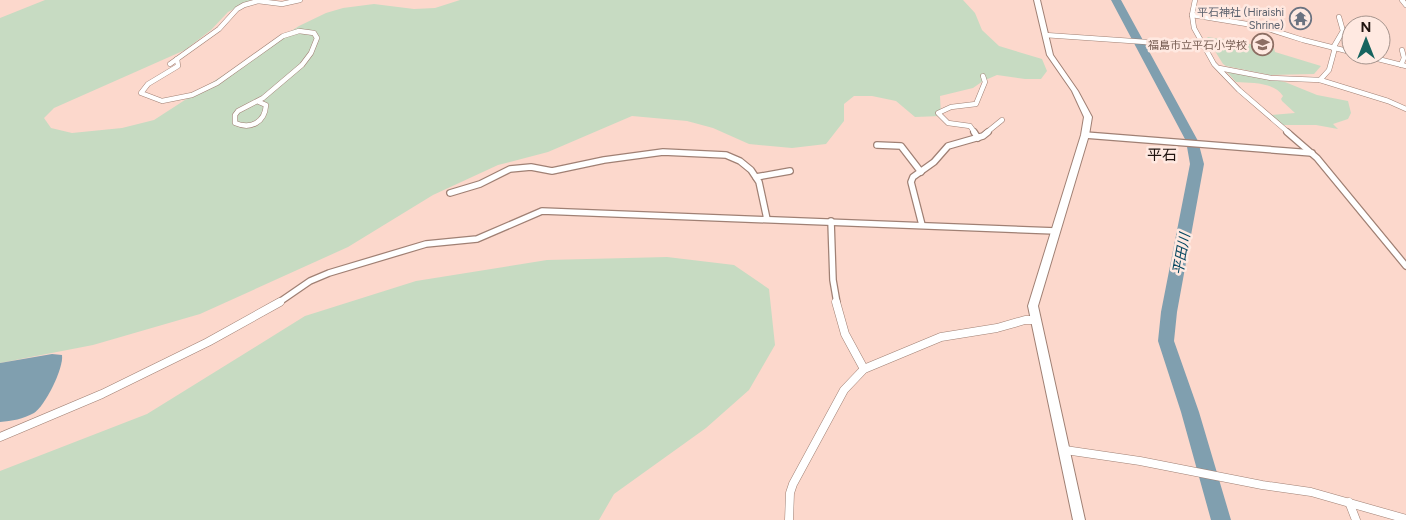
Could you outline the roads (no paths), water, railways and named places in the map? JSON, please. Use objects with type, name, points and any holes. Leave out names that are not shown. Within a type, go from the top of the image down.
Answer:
[{"type":"street","points":[[170,64],[219,29],[237,9],[244,5],[258,1],[282,4],[300,0]]},
{"type":"street","points":[[1037,0],[1050,56],[1075,91],[1088,117],[1085,135],[1034,306],[1035,320],[1079,520]]},
{"type":"street","points":[[1195,0],[1192,15],[1194,28],[1218,68],[1239,90],[1312,153],[1406,266]]},
{"type":"street","points":[[1402,0],[1406,4]]},
{"type":"street","points":[[1192,15],[1259,26],[1341,50]]},
{"type":"street","points":[[1320,80],[1325,77],[1334,59],[1334,48],[1343,36],[1344,32],[1339,17]]},
{"type":"street","points":[[177,59],[178,66],[173,71],[152,82],[140,93],[162,101],[192,95],[217,83],[283,36],[299,31],[314,33],[317,38],[312,54],[294,74],[260,102],[243,106],[235,115],[235,123],[248,126],[259,121],[266,109],[266,105],[260,102]]},
{"type":"street","points":[[1045,35],[1204,46]]},
{"type":"street","points":[[1391,63],[1404,66],[1402,50]]},
{"type":"street","points":[[1218,68],[1271,78],[1320,80],[1388,101],[1406,109]]},
{"type":"street","points":[[978,138],[970,126],[951,126],[938,113],[944,108],[952,106],[976,104],[986,82],[983,76]]},
{"type":"street","points":[[922,225],[911,182],[913,177],[934,162],[948,146],[978,138],[990,132],[1002,120]]},
{"type":"street","points":[[1085,135],[1312,153]]},
{"type":"street","points":[[877,145],[900,146],[921,172]]},
{"type":"street","points":[[450,193],[480,184],[510,169],[530,167],[544,171],[557,171],[604,160],[663,152],[726,155],[740,161],[760,182],[767,219]]},
{"type":"street","points":[[756,177],[790,171]]},
{"type":"street","points":[[0,437],[102,394],[190,351],[276,304],[310,281],[328,273],[439,241],[474,240],[513,222],[542,212],[1056,231]]},
{"type":"street","points":[[831,222],[833,290],[847,342],[864,369]]},
{"type":"street","points":[[790,520],[790,496],[794,484],[844,390],[864,369],[941,337],[997,328],[1025,320],[1035,320]]},
{"type":"street","points":[[1065,450],[1311,492],[1406,519]]},
{"type":"street","points":[[1349,502],[1356,520]]},
{"type":"water","points":[[52,354],[62,355],[62,361],[57,377],[43,403],[30,415],[0,422],[0,363]]},
{"type":"waterway","name":"平田川","points":[[1116,0],[1192,141],[1197,164],[1169,312],[1166,341],[1190,412],[1221,520]]},
{"type":"place","name":"平石神社 (Hiraishi Shrine)","points":[[1300,18]]},
{"type":"place","name":"福島市立平石小学校","points":[[1263,45]]},
{"type":"district","name":"平石","points":[[1162,155]]}]
